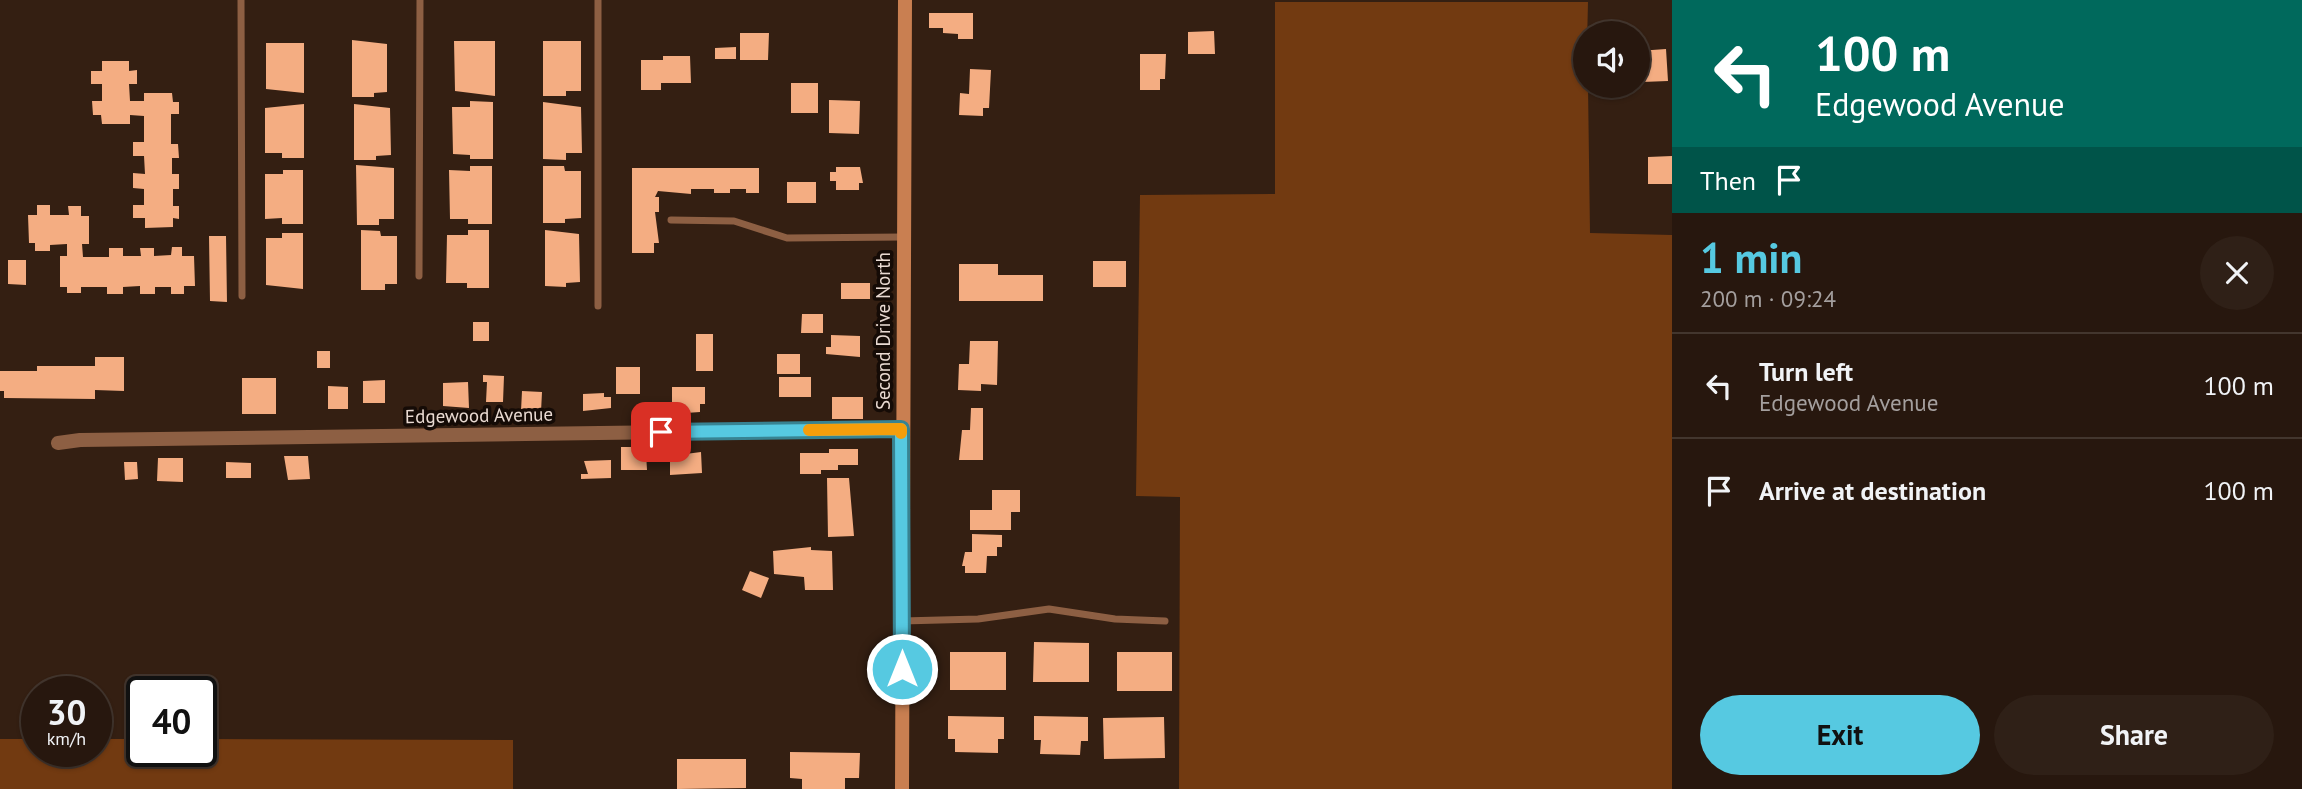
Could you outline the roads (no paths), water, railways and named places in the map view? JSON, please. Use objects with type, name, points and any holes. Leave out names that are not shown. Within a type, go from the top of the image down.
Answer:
[{"type":"street","name":"Second Drive North","points":[[902,789],[901,429],[905,0]]},
{"type":"street","name":"Edgewood Avenue","points":[[58,443],[94,440],[901,429]]},
{"type":"lane","points":[[241,0],[242,296]]},
{"type":"lane","points":[[419,276],[420,0]]},
{"type":"lane","points":[[598,0],[598,306]]},
{"type":"lane","points":[[671,220],[734,221],[786,238],[903,237]]},
{"type":"lane","points":[[901,621],[978,619],[1049,609],[1115,619],[1165,621]]}]
